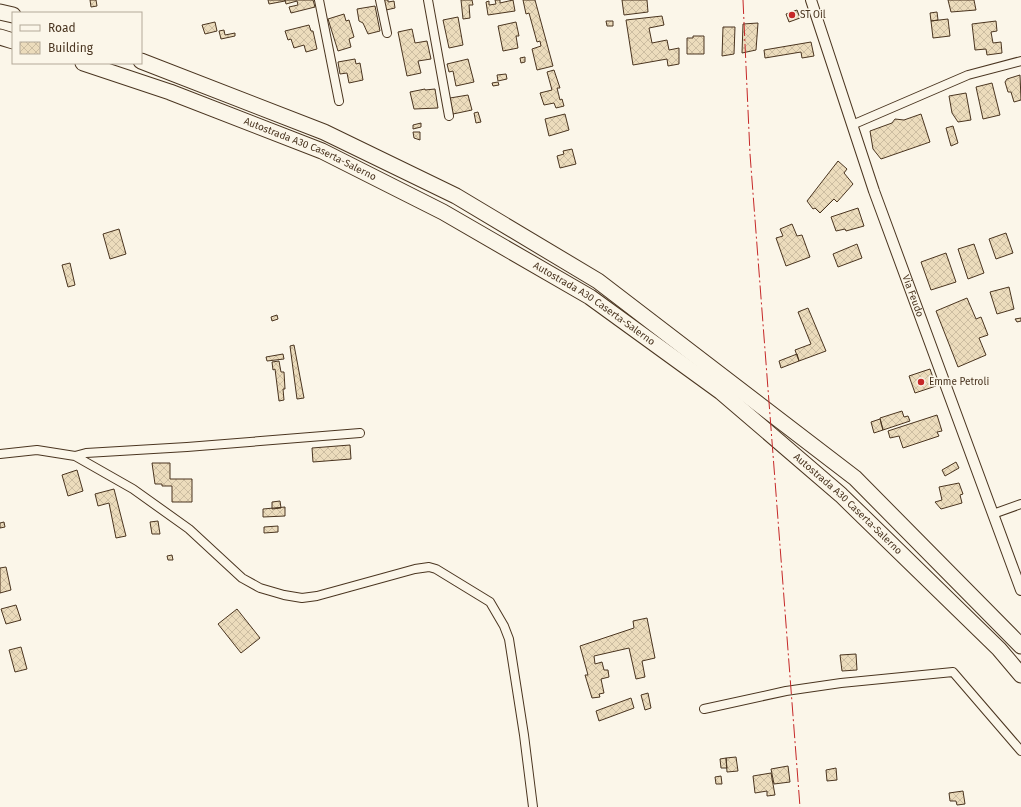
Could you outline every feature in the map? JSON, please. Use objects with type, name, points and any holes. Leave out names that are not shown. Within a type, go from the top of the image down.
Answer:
[{"type":"highway","points":[[0,12],[12,15]]},
{"type":"highway","points":[[0,37],[12,41]]},
{"type":"highway","name":"Autostrada A30 Caserta-Salerno","points":[[142,61],[324,132],[456,196],[598,282],[854,478],[1021,646]]},
{"type":"highway","name":"Autostrada A30 Caserta-Salerno","points":[[86,64],[170,92],[322,151],[443,212],[590,297],[721,392],[841,495],[998,649],[1021,675]]},
{"type":"street","points":[[319,0],[339,101]]},
{"type":"street","points":[[380,0],[387,33]]},
{"type":"street","points":[[428,0],[449,116]]},
{"type":"street","name":"Via Feudo","points":[[811,0],[874,191],[1021,590]]},
{"type":"street","points":[[852,125],[968,75],[1021,61]]},
{"type":"street","points":[[75,456],[86,453],[187,447],[360,433]]},
{"type":"street","points":[[0,454],[36,450],[75,456],[133,489],[189,528],[236,573],[260,588],[284,595],[302,598],[317,596],[415,569],[430,567],[479,594],[490,602],[509,638],[524,735],[533,807]]},
{"type":"street","points":[[993,514],[1021,504]]},
{"type":"street","points":[[1013,567],[1021,576]]},
{"type":"street","points":[[704,709],[786,691],[841,683],[953,672],[1021,751]]},
{"type":"building","points":[[90,0],[96,0],[97,6],[91,7]]},
{"type":"building","points":[[268,0],[285,0],[285,1],[269,4]]},
{"type":"building","points":[[285,0],[313,0],[315,7],[291,13],[289,7],[298,5],[297,1],[286,4]]},
{"type":"building","points":[[384,0],[388,0],[388,2],[394,1],[395,8],[386,10]]},
{"type":"building","points":[[461,0],[472,0],[473,5],[469,5],[470,18],[463,19]]},
{"type":"building","points":[[495,0],[500,0],[500,3],[513,0],[515,11],[488,15],[486,2],[489,1],[489,5],[496,4]]},
{"type":"building","points":[[523,0],[535,0],[553,66],[537,70],[532,49],[541,46],[540,41],[537,42],[529,13],[526,14]]},
{"type":"building","points":[[622,0],[647,0],[648,12],[624,15]]},
{"type":"building","points":[[948,0],[974,0],[976,10],[951,12]]},
{"type":"building","points":[[375,6],[380,31],[368,34],[363,23],[359,21],[357,9]]},
{"type":"building","points":[[797,10],[800,18],[789,22],[786,14]]},
{"type":"building","points":[[937,12],[938,20],[931,21],[930,13]]},
{"type":"building","points":[[344,14],[346,21],[349,20],[354,37],[349,39],[351,47],[338,51],[328,19]]},
{"type":"building","points":[[662,16],[664,25],[649,28],[652,43],[667,40],[669,50],[679,48],[679,64],[668,66],[667,59],[633,65],[626,20]]},
{"type":"building","points":[[458,17],[463,45],[449,48],[443,20]]},
{"type":"building","points":[[948,19],[950,36],[933,38],[931,21]]},
{"type":"building","points":[[606,21],[613,21],[613,26],[607,26]]},
{"type":"building","points":[[996,21],[997,31],[991,32],[993,43],[1001,42],[1002,53],[987,55],[986,49],[975,50],[972,24]]},
{"type":"building","points":[[215,22],[217,31],[205,34],[202,25]]},
{"type":"building","points":[[516,22],[519,36],[516,36],[518,48],[503,51],[498,26]]},
{"type":"building","points":[[758,23],[756,50],[742,53],[743,24]]},
{"type":"building","points":[[309,25],[311,31],[313,31],[317,49],[306,52],[304,45],[294,48],[291,39],[288,40],[285,31]]},
{"type":"building","points":[[723,27],[735,27],[734,54],[722,56]]},
{"type":"building","points":[[412,29],[415,43],[427,41],[431,59],[418,61],[421,73],[407,76],[398,32]]},
{"type":"building","points":[[224,30],[225,35],[235,33],[235,36],[221,39],[219,31]]},
{"type":"building","points":[[693,36],[704,36],[704,54],[687,54],[687,38],[693,38]]},
{"type":"building","points":[[811,42],[814,56],[802,58],[801,52],[765,58],[764,50]]},
{"type":"building","points":[[525,57],[525,62],[521,63],[520,58]]},
{"type":"building","points":[[355,59],[356,64],[360,63],[363,80],[349,83],[347,73],[340,74],[338,62]]},
{"type":"building","points":[[468,59],[474,82],[456,86],[453,71],[449,72],[447,64]]},
{"type":"building","points":[[554,70],[560,88],[557,88],[560,100],[562,99],[564,106],[556,108],[554,103],[544,105],[540,93],[552,90],[547,72]]},
{"type":"building","points":[[506,74],[507,79],[498,81],[497,75]]},
{"type":"building","points":[[1020,75],[1021,100],[1014,102],[1011,92],[1008,92],[1005,82],[1007,79]]},
{"type":"building","points":[[498,82],[499,85],[493,86],[492,83]]},
{"type":"building","points":[[992,83],[1000,115],[983,119],[976,87]]},
{"type":"building","points":[[435,89],[438,108],[414,109],[410,92]]},
{"type":"building","points":[[966,93],[971,120],[958,122],[952,113],[949,96]]},
{"type":"building","points":[[468,95],[472,110],[453,114],[450,98]]},
{"type":"building","points":[[478,112],[481,122],[476,123],[474,113]]},
{"type":"building","points":[[565,114],[569,130],[549,136],[545,119]]},
{"type":"building","points":[[921,114],[930,142],[881,159],[873,149],[870,131],[892,123],[895,119],[904,120]]},
{"type":"building","points":[[421,123],[421,127],[413,129],[413,125]]},
{"type":"building","points":[[953,126],[958,143],[951,146],[946,128]]},
{"type":"building","points":[[413,132],[420,132],[420,140],[414,138]]},
{"type":"building","points":[[572,149],[576,164],[560,168],[557,156],[564,154],[563,151]]},
{"type":"building","points":[[838,161],[847,169],[844,173],[853,184],[837,202],[834,199],[820,213],[815,208],[813,209],[807,201]]},
{"type":"building","points":[[858,208],[864,226],[846,231],[845,229],[836,231],[831,217]]},
{"type":"building","points":[[792,224],[797,236],[802,235],[810,257],[786,266],[776,238],[783,236],[780,229]]},
{"type":"building","points":[[119,229],[126,254],[110,259],[103,234]]},
{"type":"building","points":[[1006,233],[1013,253],[996,259],[989,239]]},
{"type":"building","points":[[857,244],[862,258],[838,267],[833,254]]},
{"type":"building","points":[[974,244],[984,273],[968,279],[958,249]]},
{"type":"building","points":[[946,253],[956,282],[931,290],[921,262]]},
{"type":"building","points":[[70,263],[75,285],[68,287],[62,265]]},
{"type":"building","points":[[1009,287],[1014,309],[997,314],[990,292]]},
{"type":"building","points":[[967,298],[976,319],[981,317],[988,335],[979,338],[986,355],[958,367],[936,311]]},
{"type":"building","points":[[808,308],[826,351],[799,361],[795,350],[811,344],[798,312]]},
{"type":"building","points":[[277,315],[278,319],[272,321],[271,317]]},
{"type":"building","points":[[1021,318],[1021,321],[1017,322],[1015,319]]},
{"type":"building","points":[[294,345],[304,398],[297,399],[290,346]]},
{"type":"building","points":[[283,354],[284,359],[267,361],[266,357]]},
{"type":"building","points":[[797,354],[799,361],[781,368],[779,361]]},
{"type":"building","points":[[279,361],[281,372],[284,372],[285,389],[283,389],[284,400],[279,401],[275,369],[273,370],[272,362]]},
{"type":"building","points":[[930,369],[936,386],[915,393],[909,376]]},
{"type":"building","points":[[902,411],[904,417],[908,416],[910,421],[883,430],[880,418]]},
{"type":"building","points":[[937,415],[942,431],[937,432],[939,436],[903,448],[899,436],[890,438],[888,431]]},
{"type":"building","points":[[880,419],[883,430],[874,433],[871,422]]},
{"type":"building","points":[[350,445],[351,459],[313,462],[312,448]]},
{"type":"building","points":[[956,462],[959,468],[945,476],[942,470]]},
{"type":"building","points":[[152,463],[170,463],[170,479],[192,479],[192,502],[172,502],[172,486],[155,484]]},
{"type":"building","points":[[77,470],[83,491],[68,496],[62,475]]},
{"type":"building","points":[[959,483],[963,494],[960,495],[962,503],[941,509],[935,502],[942,500],[939,487]]},
{"type":"building","points":[[114,489],[126,536],[116,538],[109,503],[98,506],[95,494]]},
{"type":"building","points":[[280,501],[281,508],[272,509],[272,502]]},
{"type":"building","points":[[285,507],[285,516],[263,517],[263,509]]},
{"type":"building","points":[[158,521],[160,534],[152,534],[150,522]]},
{"type":"building","points":[[4,522],[5,527],[0,528],[0,523]]},
{"type":"building","points":[[278,526],[278,532],[264,533],[264,527]]},
{"type":"building","points":[[172,555],[173,560],[168,560],[167,556]]},
{"type":"building","points":[[6,567],[11,590],[0,593],[0,568]]},
{"type":"building","points":[[16,605],[21,620],[6,624],[1,609]]},
{"type":"building","points":[[237,609],[260,638],[241,653],[218,624]]},
{"type":"building","points":[[647,618],[655,658],[642,661],[645,677],[636,679],[629,648],[594,656],[595,664],[602,662],[604,670],[608,670],[609,677],[601,679],[604,693],[599,694],[600,697],[592,698],[585,675],[588,675],[580,646],[634,628],[633,621]]},
{"type":"building","points":[[21,647],[27,669],[15,672],[9,650]]},
{"type":"building","points":[[856,654],[857,670],[842,671],[840,655]]},
{"type":"building","points":[[648,693],[651,708],[645,710],[641,695]]},
{"type":"building","points":[[631,698],[634,708],[599,721],[596,711]]},
{"type":"building","points":[[736,757],[738,771],[727,772],[726,758]]},
{"type":"building","points":[[726,758],[727,768],[721,768],[720,759]]},
{"type":"building","points":[[788,766],[790,782],[774,784],[771,769]]},
{"type":"building","points":[[836,768],[837,780],[827,781],[826,770]]},
{"type":"building","points":[[771,773],[775,795],[767,796],[767,791],[755,793],[753,776]]},
{"type":"building","points":[[721,776],[722,784],[716,784],[715,777]]},
{"type":"building","points":[[963,791],[965,804],[957,805],[956,801],[950,801],[949,793]]},
{"type":"power","points":[[743,0],[750,154],[800,807]]},
{"type":"place","name":"ST Oil","points":[[792,15]]},
{"type":"place","name":"Emme Petroli","points":[[921,382]]}]
